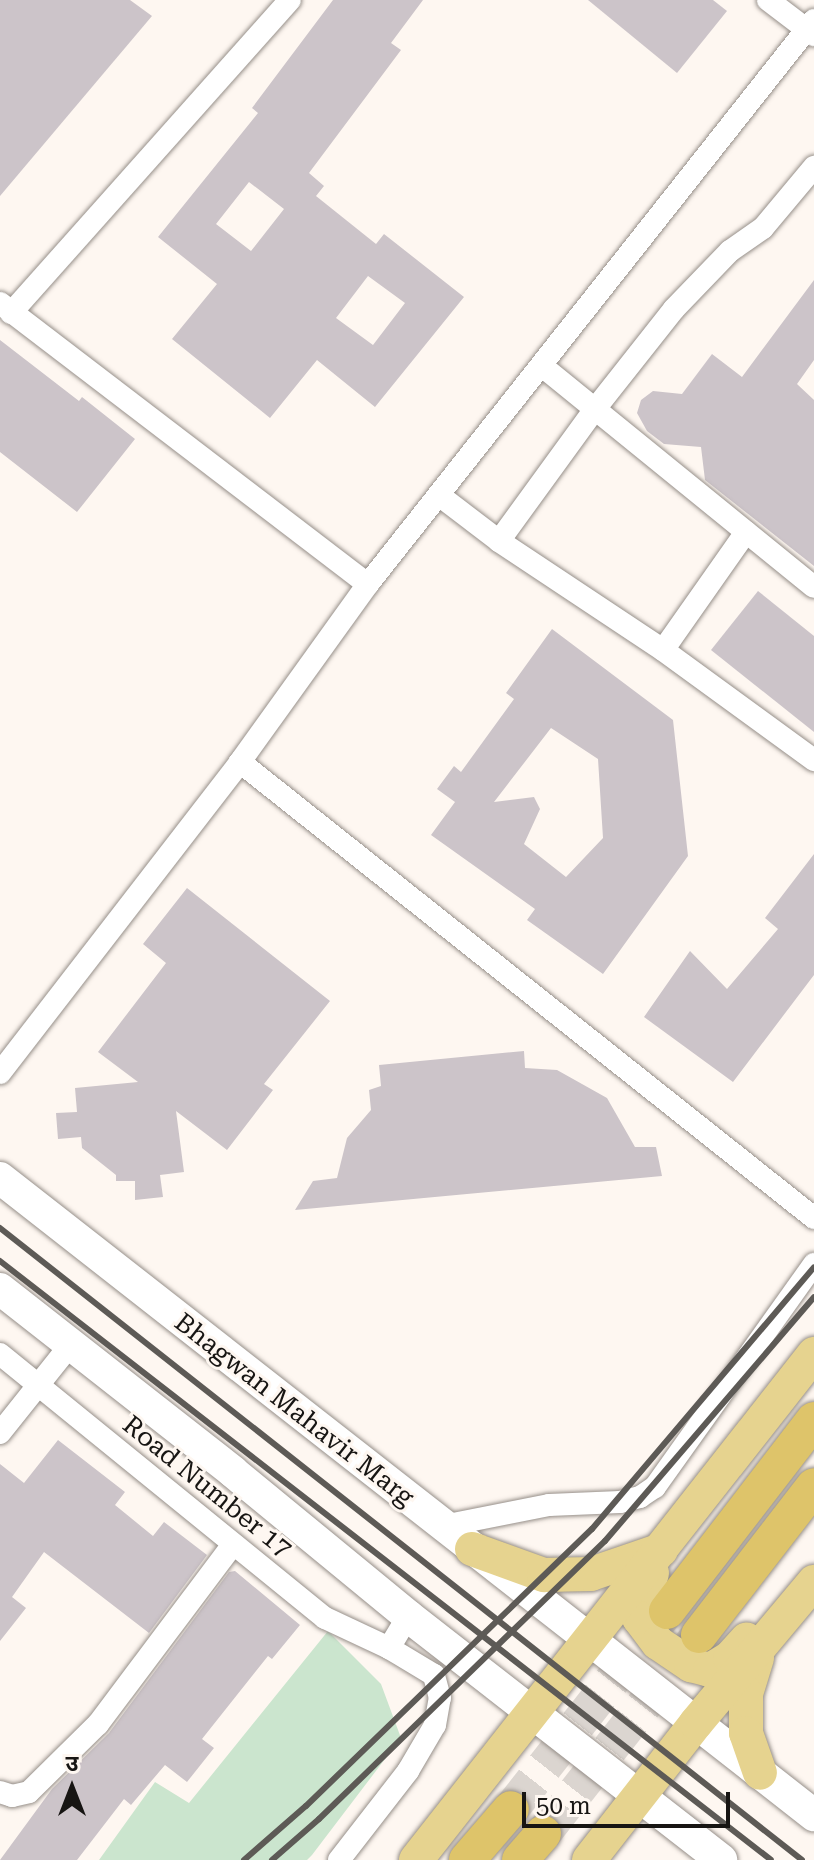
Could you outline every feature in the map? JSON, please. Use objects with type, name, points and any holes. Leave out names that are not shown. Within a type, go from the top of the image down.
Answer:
[{"type":"highway","points":[[667,1611],[814,1420]]},
{"type":"highway","points":[[699,1635],[814,1486]]},
{"type":"highway","points":[[467,1860],[511,1809]]},
{"type":"main road","name":"Bhagwan Mahavir Marg","points":[[0,1178],[814,1815]]},
{"type":"main road","points":[[0,1289],[408,1616],[721,1860]]},
{"type":"main road","points":[[416,1860],[814,1354]]},
{"type":"main road","points":[[472,1549],[544,1575],[591,1574],[661,1550]]},
{"type":"main road","points":[[661,1550],[639,1609],[642,1626],[658,1643],[691,1665],[710,1670],[730,1658],[779,1604],[814,1556]]},
{"type":"main road","points":[[589,1860],[696,1723],[814,1582]]},
{"type":"main road","points":[[760,1650],[746,1693],[746,1733],[760,1773]]},
{"type":"street","points":[[290,0],[5,308],[368,584]]},
{"type":"street","points":[[0,1073],[240,762],[368,584],[811,28],[768,0]]},
{"type":"street","points":[[499,541],[595,409],[674,309],[730,251],[763,228],[814,167]]},
{"type":"street","points":[[542,366],[814,587]]},
{"type":"street","points":[[440,496],[499,541],[663,650],[814,760]]},
{"type":"street","points":[[663,650],[746,532]]},
{"type":"street","points":[[240,762],[814,1218]]},
{"type":"street","points":[[443,1526],[549,1505],[620,1502],[640,1497],[655,1487],[814,1264]]},
{"type":"street","points":[[0,1433],[71,1344]]},
{"type":"street","name":"Road Number 17","points":[[0,1354],[325,1618],[389,1648],[434,1675],[439,1708],[427,1743],[339,1860]]},
{"type":"street","points":[[0,1792],[12,1796],[29,1792],[98,1724],[233,1544]]},
{"type":"street","points":[[389,1648],[408,1616]]},
{"type":"green space","points":[[328,1631],[381,1684],[401,1738],[307,1860],[99,1860],[155,1782],[189,1803]]},
{"type":"building","points":[[0,0],[130,0],[152,16],[0,196]]},
{"type":"building","points":[[333,0],[423,0],[391,43],[401,50],[309,173],[324,186],[316,196],[376,244],[384,234],[464,297],[375,407],[317,360],[270,418],[172,339],[217,284],[158,237],[258,113],[252,108]],"holes":[[[249,182],[284,209],[251,251],[216,224]],[[368,276],[405,303],[373,345],[336,318]]]},
{"type":"building","points":[[588,0],[713,0],[727,11],[677,73]]},
{"type":"building","points":[[814,280],[814,360],[797,384],[814,400],[814,566],[705,480],[701,447],[664,444],[647,431],[637,413],[641,400],[653,391],[682,394],[712,354],[742,377]]},
{"type":"building","points":[[0,340],[79,401],[82,397],[135,439],[77,512],[0,452]]},
{"type":"building","points":[[758,591],[814,636],[814,732],[711,650]]},
{"type":"building","points":[[552,629],[673,720],[688,856],[603,974],[527,920],[535,909],[431,835],[455,802],[437,789],[454,766],[461,772],[514,699],[506,693]],"holes":[[[551,728],[598,759],[603,838],[566,877],[524,844],[540,809],[534,797],[494,802]]]},
{"type":"building","points":[[814,854],[814,975],[733,1082],[644,1017],[690,951],[727,989],[778,929],[765,918]]},
{"type":"building","points":[[187,888],[330,1001],[264,1084],[273,1090],[227,1150],[176,1111],[184,1172],[160,1175],[163,1197],[135,1200],[135,1181],[116,1181],[116,1175],[82,1148],[81,1137],[58,1139],[56,1113],[77,1112],[75,1088],[138,1082],[98,1052],[166,963],[143,944]]},
{"type":"building","points":[[524,1051],[525,1068],[557,1070],[607,1098],[635,1147],[656,1147],[662,1176],[295,1210],[313,1181],[337,1178],[347,1138],[371,1110],[369,1090],[381,1086],[379,1065]]},
{"type":"building","points":[[58,1440],[125,1492],[115,1505],[153,1536],[164,1522],[207,1555],[149,1633],[44,1552],[12,1597],[26,1608],[0,1641],[0,1464],[24,1483]]},
{"type":"building","points":[[235,1571],[300,1625],[272,1659],[268,1656],[202,1739],[214,1748],[187,1782],[165,1765],[131,1805],[124,1799],[77,1860],[0,1860],[52,1789],[109,1733],[229,1572]]},
{"type":"tunnel","points":[[511,1809],[667,1611]]},
{"type":"tunnel","points":[[543,1834],[699,1635]]},
{"type":"railway","points":[[0,1228],[802,1860]]},
{"type":"railway","points":[[0,1261],[771,1860]]},
{"type":"railway","points":[[244,1860],[306,1806],[592,1529],[814,1267]]},
{"type":"railway","points":[[272,1860],[319,1819],[605,1541],[814,1297]]}]
